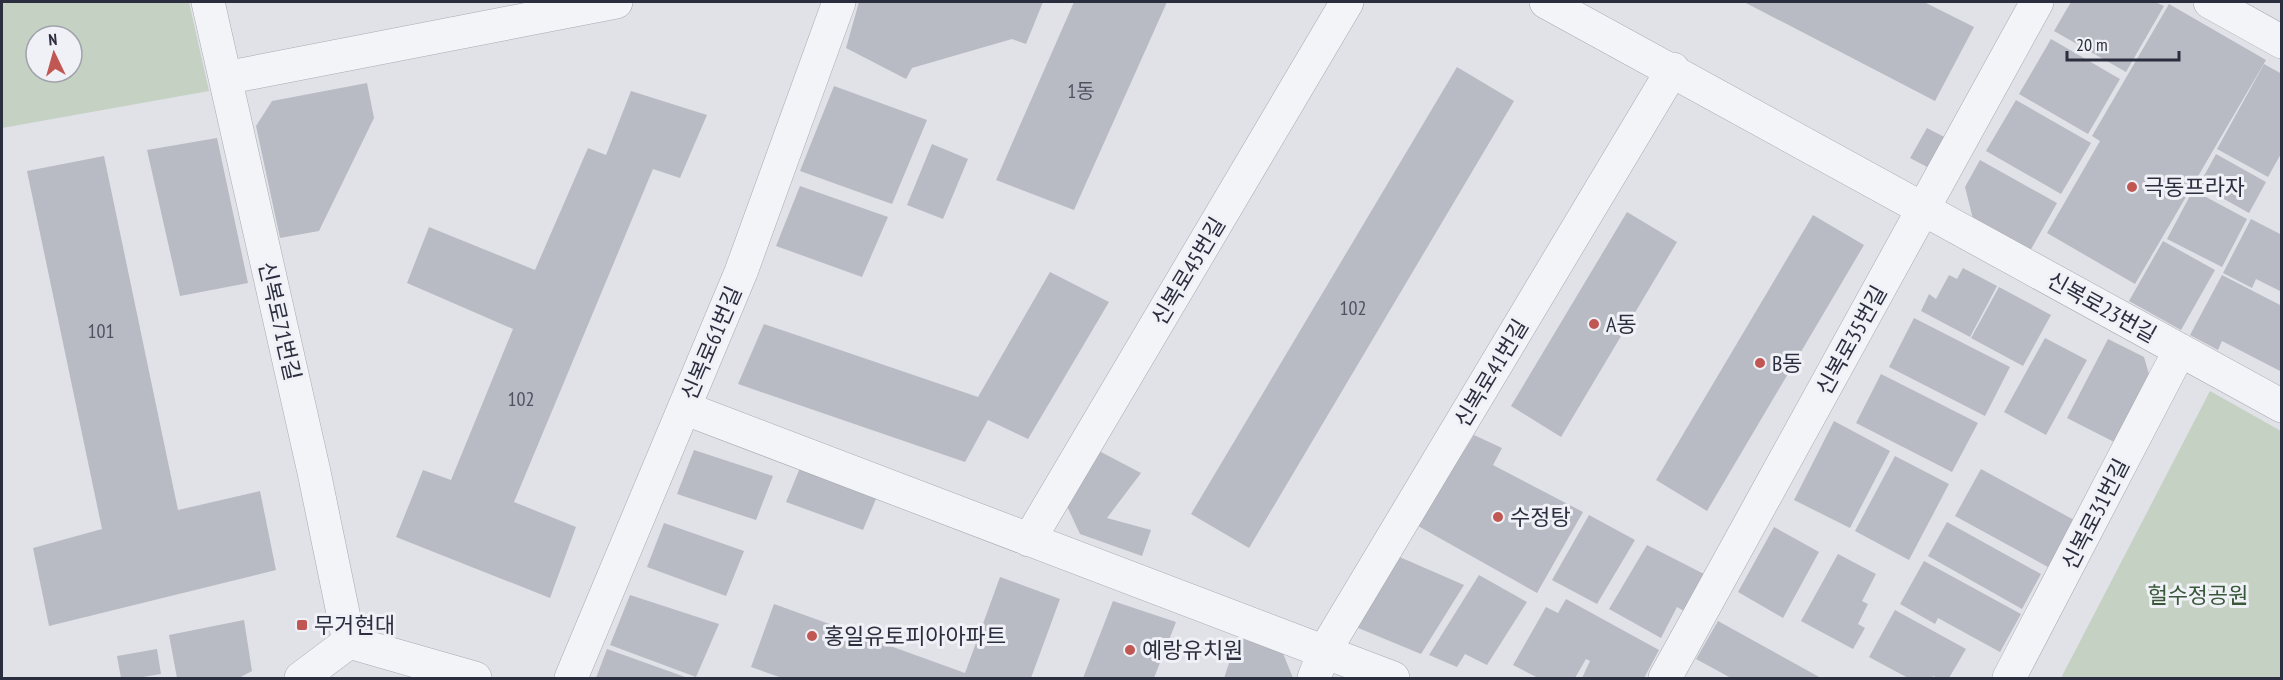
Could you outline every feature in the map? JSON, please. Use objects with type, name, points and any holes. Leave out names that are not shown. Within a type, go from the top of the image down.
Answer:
[{"type":"street","name":"신복로71번길","points":[[208,2],[314,472],[349,642]]},
{"type":"street","points":[[225,78],[616,2]]},
{"type":"street","name":"신복로61번길","points":[[571,678],[741,272],[839,2]]},
{"type":"street","name":"신복로45번길","points":[[1029,540],[1347,2]]},
{"type":"street","name":"신복로23번길","points":[[1546,2],[1672,69],[2282,406]]},
{"type":"street","name":"신복로35번길","points":[[1665,678],[2037,2]]},
{"type":"street","points":[[2210,2],[2282,42]]},
{"type":"street","name":"신복로41번길","points":[[1319,665],[1672,69]]},
{"type":"street","name":"신복로31번길","points":[[2009,678],[2180,350]]},
{"type":"street","points":[[684,408],[1029,540],[1319,665],[1393,678]]},
{"type":"street","points":[[301,678],[349,642],[475,678]]},
{"type":"green space","points":[[2,2],[189,2],[209,91],[2,128]]},
{"type":"green space","name":"헐수정공원","points":[[2210,391],[2281,431],[2281,678],[2061,678]]},
{"type":"building","points":[[859,2],[1043,2],[1026,44],[1012,39],[912,68],[906,79],[846,48]]},
{"type":"building","points":[[1074,2],[1167,2],[1074,210],[996,180]]},
{"type":"building","points":[[1744,2],[1924,2],[1974,27],[1935,101]]},
{"type":"building","points":[[2071,2],[2155,2],[2164,6],[2126,72],[2054,31]]},
{"type":"building","name":"극동프라자","points":[[2169,4],[2266,60],[2135,284],[2047,233],[2100,141],[2092,136]]},
{"type":"building","points":[[2051,39],[2120,79],[2088,134],[2019,94]]},
{"type":"building","points":[[2264,64],[2282,74],[2282,152],[2268,177],[2217,149]]},
{"type":"building","points":[[1457,67],[1514,101],[1249,548],[1191,514]]},
{"type":"building","points":[[367,83],[374,118],[319,231],[280,238],[256,126],[272,101]]},
{"type":"building","points":[[834,86],[927,120],[892,204],[800,171]]},
{"type":"building","points":[[631,91],[707,115],[680,178],[653,169],[514,502],[576,527],[550,598],[396,537],[423,470],[451,480],[513,329],[407,283],[429,227],[535,270],[588,148],[606,155]]},
{"type":"building","points":[[2016,100],[2091,143],[2061,194],[1986,151]]},
{"type":"building","points":[[1927,128],[1952,141],[1935,171],[1910,158]]},
{"type":"building","points":[[217,138],[248,283],[180,296],[147,150]]},
{"type":"building","points":[[932,144],[968,159],[943,219],[907,205]]},
{"type":"building","points":[[2216,154],[2266,182],[2249,213],[2199,185]]},
{"type":"building","points":[[104,156],[178,510],[260,491],[276,570],[49,626],[33,548],[102,529],[27,171]]},
{"type":"building","points":[[1980,160],[2057,203],[2030,251],[1973,219],[1965,187]]},
{"type":"building","points":[[800,186],[888,217],[862,277],[776,246]]},
{"type":"building","points":[[2193,190],[2247,219],[2222,267],[2167,239]]},
{"type":"building","name":"A동","points":[[1627,212],[1677,242],[1561,437],[1511,406]]},
{"type":"building","name":"B동","points":[[1813,215],[1864,245],[1707,511],[1656,480]]},
{"type":"building","points":[[2251,219],[2282,235],[2282,292],[2256,279],[2252,288],[2223,273]]},
{"type":"building","points":[[2163,241],[2215,270],[2181,330],[2129,301]]},
{"type":"building","points":[[1963,268],[1997,286],[1970,337],[1921,311],[1929,294],[1936,299],[1949,275],[1957,279]]},
{"type":"building","points":[[1050,272],[1109,302],[1028,439],[988,420],[965,462],[738,384],[764,324],[978,397]]},
{"type":"building","points":[[2222,275],[2282,306],[2282,372],[2222,341],[2218,350],[2190,335]]},
{"type":"building","points":[[1999,287],[2051,315],[2023,366],[1971,338]]},
{"type":"building","points":[[1914,318],[2010,367],[1985,416],[1889,367]]},
{"type":"building","points":[[2045,338],[2087,360],[2046,435],[2004,412]]},
{"type":"building","points":[[2108,339],[2144,357],[2151,381],[2118,444],[2067,418]]},
{"type":"building","points":[[1881,374],[1978,423],[1952,472],[1856,423]]},
{"type":"building","points":[[1834,421],[1890,451],[1850,528],[1794,500]]},
{"type":"building","name":"수정탕","points":[[1474,435],[1502,448],[1493,465],[1583,512],[1537,593],[1411,522],[1458,448],[1464,451]]},
{"type":"building","points":[[694,450],[773,476],[756,520],[677,494]]},
{"type":"building","points":[[1099,451],[1141,473],[1107,518],[1151,530],[1142,556],[1080,534],[1066,504]]},
{"type":"building","points":[[1895,456],[1949,484],[1909,560],[1855,531]]},
{"type":"building","points":[[804,458],[881,487],[863,530],[786,502]]},
{"type":"building","points":[[1981,469],[2074,520],[2048,567],[1955,516]]},
{"type":"building","points":[[1589,515],[1635,540],[1597,604],[1552,580]]},
{"type":"building","points":[[1947,522],[2041,574],[2022,609],[1928,556]]},
{"type":"building","points":[[664,523],[744,551],[726,596],[647,567]]},
{"type":"building","points":[[1774,527],[1819,552],[1783,618],[1738,592]]},
{"type":"building","points":[[1647,545],[1706,575],[1686,612],[1677,607],[1661,638],[1609,609]]},
{"type":"building","points":[[1838,554],[1876,574],[1862,601],[1868,604],[1858,624],[1865,628],[1853,649],[1801,621]]},
{"type":"building","points":[[1395,555],[1464,585],[1421,654],[1351,625]]},
{"type":"building","points":[[1924,561],[2021,614],[2000,652],[1938,618],[1935,624],[1900,604]]},
{"type":"building","points":[[1479,575],[1527,602],[1487,665],[1465,654],[1457,667],[1429,655]]},
{"type":"building","name":"홍일유토피아아파트","points":[[1000,577],[1060,599],[1031,678],[782,678],[751,667],[774,604],[965,673]]},
{"type":"building","points":[[630,595],[719,624],[696,677],[610,645]]},
{"type":"building","points":[[1566,599],[1659,650],[1644,678],[1582,678],[1590,661],[1586,659],[1575,678],[1538,678],[1513,665],[1546,607],[1558,613]]},
{"type":"building","name":"예랑유치원","points":[[1113,601],[1176,622],[1154,678],[1083,678]]},
{"type":"building","points":[[1895,610],[1966,649],[1949,678],[1933,676],[1932,678],[1908,678],[1869,657]]},
{"type":"building","points":[[244,620],[252,671],[239,678],[177,678],[169,635]]},
{"type":"building","points":[[1718,621],[1821,678],[1731,678],[1696,659]]},
{"type":"building","points":[[1240,631],[1280,646],[1293,678],[1224,678]]},
{"type":"building","points":[[157,649],[161,674],[121,678],[117,656]]},
{"type":"building","points":[[607,649],[688,678],[596,678]]},
{"type":"place","name":"극동프라자","points":[[2132,187]]},
{"type":"place","name":"A동","points":[[1594,324]]},
{"type":"place","name":"B동","points":[[1760,363]]},
{"type":"place","name":"수정탕","points":[[1498,517]]},
{"type":"place","name":"무거현대","points":[[302,625]]},
{"type":"place","name":"홍일유토피아아파트","points":[[812,636]]},
{"type":"place","name":"예랑유치원","points":[[1130,650]]}]
